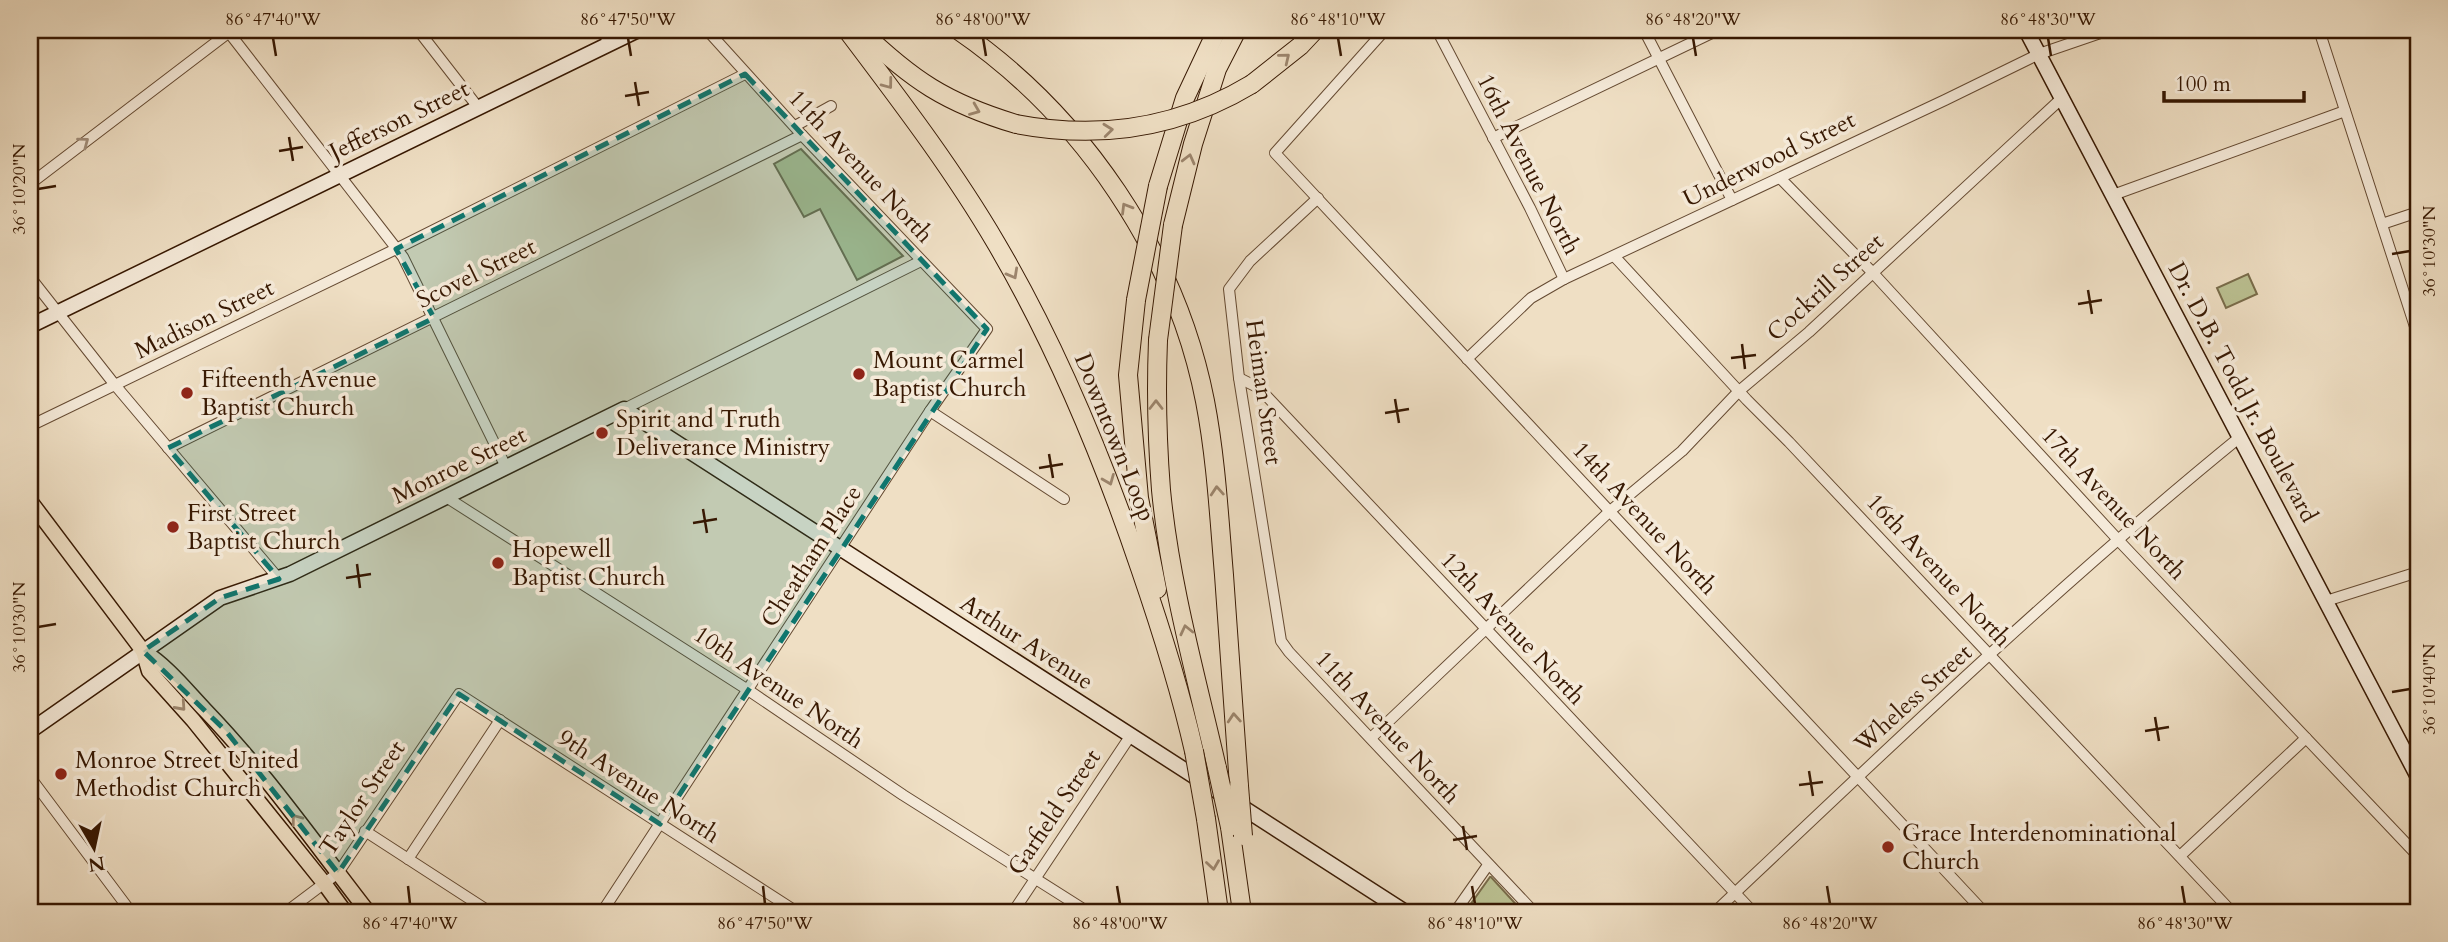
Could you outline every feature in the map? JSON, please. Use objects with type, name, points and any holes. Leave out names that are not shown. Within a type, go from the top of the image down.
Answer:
[{"type":"highway","name":"Downtown Loop","points":[[847,30],[937,152],[996,242],[1053,350],[1088,426],[1122,514],[1183,699],[1206,818],[1219,912]]},
{"type":"highway","points":[[860,30],[892,61],[934,92],[978,113],[1045,130],[1093,131],[1139,127],[1183,118],[1222,102],[1252,84],[1300,46],[1315,30]]},
{"type":"highway","points":[[958,30],[1028,86],[1088,153],[1117,193],[1158,263],[1180,316],[1205,400],[1216,472],[1239,786],[1236,831],[1242,912]]},
{"type":"highway","points":[[1171,658],[1139,499],[1128,375],[1136,300],[1158,186],[1185,98],[1217,30]]},
{"type":"highway","points":[[1236,831],[1217,768],[1173,571],[1161,492],[1156,412],[1158,340],[1173,225],[1193,144],[1217,69],[1237,30]]},
{"type":"main road","points":[[30,501],[143,651],[161,663],[226,731],[368,912]]},
{"type":"main road","points":[[143,651],[149,671],[193,720],[345,912]]},
{"type":"street","points":[[418,30],[477,106]]},
{"type":"street","points":[[601,30],[610,43]]},
{"type":"street","name":"Jefferson Street","points":[[30,326],[477,106],[638,30]]},
{"type":"street","name":"11th Avenue North","points":[[707,30],[987,329]]},
{"type":"street","name":"14th Avenue North","points":[[1385,30],[1275,153],[1984,912]]},
{"type":"street","name":"16th Avenue North","points":[[1437,30],[1564,279]]},
{"type":"street","points":[[1644,30],[1732,201]]},
{"type":"street","points":[[1493,138],[1718,30]]},
{"type":"street","name":"Dr. D.B. Todd Jr. Boulevard","points":[[2026,30],[2418,777]]},
{"type":"street","name":"Underwood Street","points":[[1468,359],[1531,298],[1564,279],[2039,54],[2109,30]]},
{"type":"street","points":[[2319,30],[2418,337]]},
{"type":"street","points":[[30,184],[229,31],[404,257],[506,467]]},
{"type":"street","name":"Madison Street","points":[[30,426],[397,249],[746,74]]},
{"type":"street","name":"Cockrill Street","points":[[1371,738],[1610,511],[1682,451],[1739,391],[1809,332],[2062,98]]},
{"type":"street","name":"Scovel Street","points":[[168,448],[434,318],[799,130],[831,106]]},
{"type":"street","points":[[2113,195],[2345,111]]},
{"type":"street","name":"17th Avenue North","points":[[1780,178],[1873,273],[2117,538],[2418,856]]},
{"type":"street","name":"Heiman Street","points":[[1278,628],[1239,378],[1229,289],[1250,261],[1318,198]]},
{"type":"street","points":[[2382,224],[2418,212]]},
{"type":"street","name":"16th Avenue North","points":[[1615,257],[2232,912]]},
{"type":"street","name":"Monroe Street","points":[[30,731],[220,598],[279,579],[921,261]]},
{"type":"street","points":[[30,277],[115,385],[279,579]]},
{"type":"street","name":"Cheatham Place","points":[[602,912],[930,411],[987,329]]},
{"type":"street","name":"12th Avenue North","points":[[1239,378],[1259,388],[1753,912]]},
{"type":"street","name":"Arthur Avenue","points":[[624,409],[1405,912]]},
{"type":"street","points":[[930,411],[1064,499]]},
{"type":"street","name":"Wheless Street","points":[[1715,912],[1857,777],[2117,538],[2240,437]]},
{"type":"street","name":"10th Avenue North","points":[[446,497],[748,690],[903,795],[1088,912]]},
{"type":"street","points":[[2326,601],[2418,572]]},
{"type":"street","name":"11th Avenue North","points":[[1278,628],[1281,641],[1289,652],[1534,912]]},
{"type":"street","name":"Taylor Street","points":[[285,912],[338,873],[459,694]]},
{"type":"street","name":"9th Avenue North","points":[[459,694],[797,912]]},
{"type":"street","points":[[408,859],[499,720]]},
{"type":"street","name":"Garfield Street","points":[[1013,912],[1131,735]]},
{"type":"street","points":[[2180,856],[2306,738]]},
{"type":"street","points":[[30,777],[131,912]]},
{"type":"street","points":[[365,831],[490,912]]},
{"type":"street","points":[[1455,912],[1488,865]]},
{"type":"highlighted area","points":[[745,74],[987,329],[660,824],[459,694],[338,873],[226,731],[143,651],[220,598],[279,579],[168,448],[434,318],[396,249]]},
{"type":"green space","points":[[801,149],[903,256],[857,280],[820,209],[804,217],[774,164]]},
{"type":"green space","points":[[2248,274],[2257,294],[2226,308],[2217,288]]},
{"type":"green space","points":[[1491,877],[1523,912],[1465,912]]},
{"type":"place","name":"Mount Carmel Baptist Church","points":[[859,374]]},
{"type":"place","name":"Fifteenth Avenue Baptist Church","points":[[187,393]]},
{"type":"place","name":"Spirit and Truth Deliverance Ministry","points":[[602,433]]},
{"type":"place","name":"First Street Baptist Church","points":[[173,527]]},
{"type":"place","name":"Hopewell Baptist Church","points":[[498,563]]},
{"type":"place","name":"Monroe Street United Methodist Church","points":[[61,774]]},
{"type":"place","name":"Grace Interdenominational Church","points":[[1888,847]]}]
